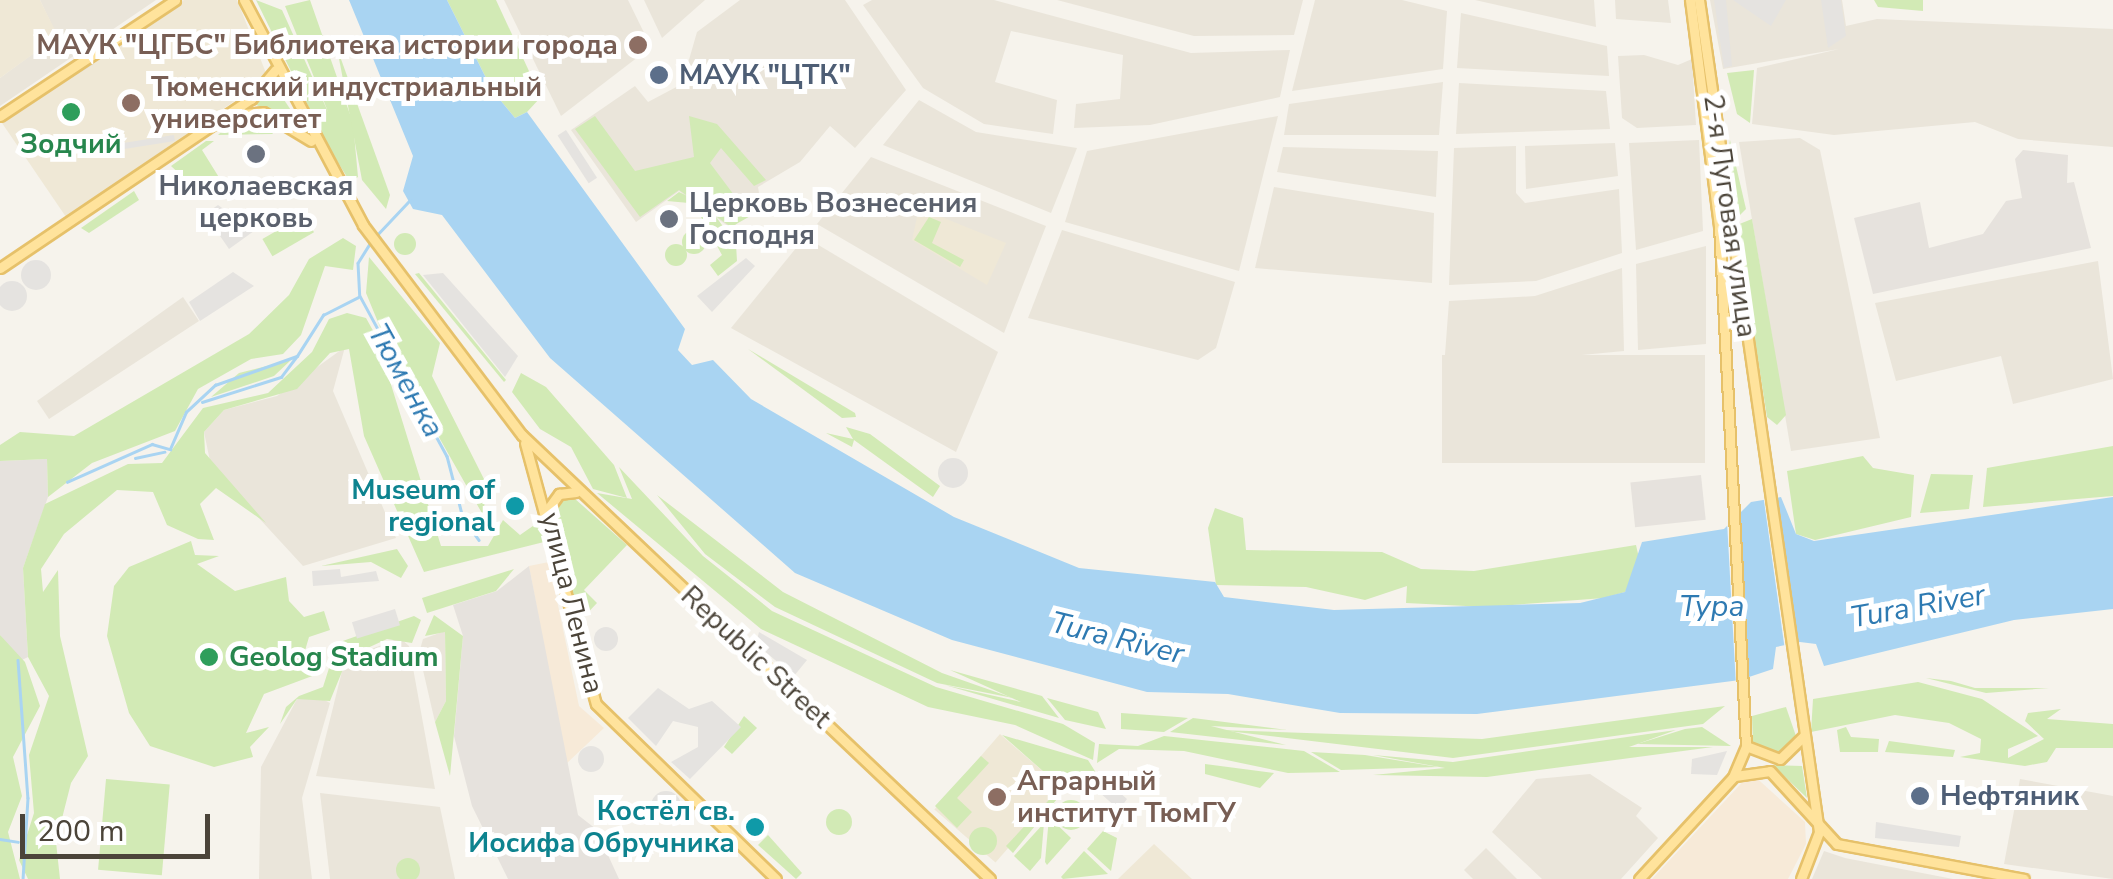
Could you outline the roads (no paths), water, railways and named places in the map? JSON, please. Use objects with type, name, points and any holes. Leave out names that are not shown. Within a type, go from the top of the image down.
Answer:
[{"type":"main road","points":[[0,116],[174,0]]},
{"type":"main road","points":[[244,0],[275,70],[364,225],[522,435]]},
{"type":"main road","name":"2-я Луговая улица","points":[[1690,0],[1820,832]]},
{"type":"main road","name":"2-я Луговая улица","points":[[1699,0],[1713,132],[1746,744]]},
{"type":"main road","points":[[0,268],[218,120],[275,70]]},
{"type":"main road","points":[[218,120],[262,112],[316,145]]},
{"type":"main road","name":"Republic Street","points":[[522,435],[990,879]]},
{"type":"main road","name":"улица Ленина","points":[[522,435],[548,510],[596,704],[776,879]]},
{"type":"main road","points":[[548,510],[558,494],[578,492]]},
{"type":"main road","points":[[1638,879],[1732,777],[1746,744],[1780,759],[1796,753],[1804,733]]},
{"type":"main road","points":[[1732,777],[1765,768],[1820,832],[1847,847],[2024,879]]},
{"type":"main road","points":[[1800,879],[1820,832]]},
{"type":"water","name":"Тура","points":[[349,0],[447,0],[492,90],[515,118],[527,112],[685,329],[678,350],[692,365],[713,360],[751,399],[954,517],[1079,568],[1215,582],[1224,597],[1334,610],[1580,603],[1625,592],[1642,542],[1724,529],[1751,502],[1781,497],[1796,534],[1814,541],[2113,497],[2113,609],[2014,620],[1824,666],[1816,644],[1800,642],[1776,647],[1773,669],[1740,680],[1477,714],[1340,713],[1228,694],[1147,692],[952,640],[795,573],[550,358],[442,215],[413,209],[403,191],[413,156]]},
{"type":"waterway","name":"Тюменка","points":[[375,237],[410,200]]},
{"type":"waterway","name":"Тюменка","points":[[370,244],[358,263],[360,296],[447,456],[463,518],[479,540]]},
{"type":"waterway","points":[[67,482],[152,444],[170,449],[186,412],[215,385],[297,356],[323,315],[358,297]]},
{"type":"waterway","points":[[202,402],[281,377],[297,356]]},
{"type":"waterway","points":[[135,458],[164,452]]},
{"type":"waterway","points":[[18,660],[28,798],[23,879]]},
{"type":"waterway","points":[[0,839],[18,842]]},
{"type":"place","name":"МАУК \"ЦГБС\" Библиотека истории города","points":[[638,45]]},
{"type":"place","name":"МАУК \"ЦТК\"","points":[[659,75]]},
{"type":"place","name":"Тюменский индустриальный университет","points":[[131,103]]},
{"type":"place","name":"Зодчий","points":[[71,112]]},
{"type":"place","name":"Николаевская церковь","points":[[256,154]]},
{"type":"place","name":"Церковь Вознесения Господня","points":[[669,219]]},
{"type":"place","name":"Museum of regional","points":[[515,506]]},
{"type":"place","name":"Geolog Stadium","points":[[209,657]]},
{"type":"place","name":"Нефтяник","points":[[1920,796]]},
{"type":"place","name":"Аграрный институт ТюмГУ","points":[[997,797]]},
{"type":"place","name":"Костёл св. Иосифа Обручника","points":[[755,827]]},
{"type":"water label","name":"Tura River","points":[[1918,607]]},
{"type":"water label","name":"Tura River","points":[[1117,639]]}]
